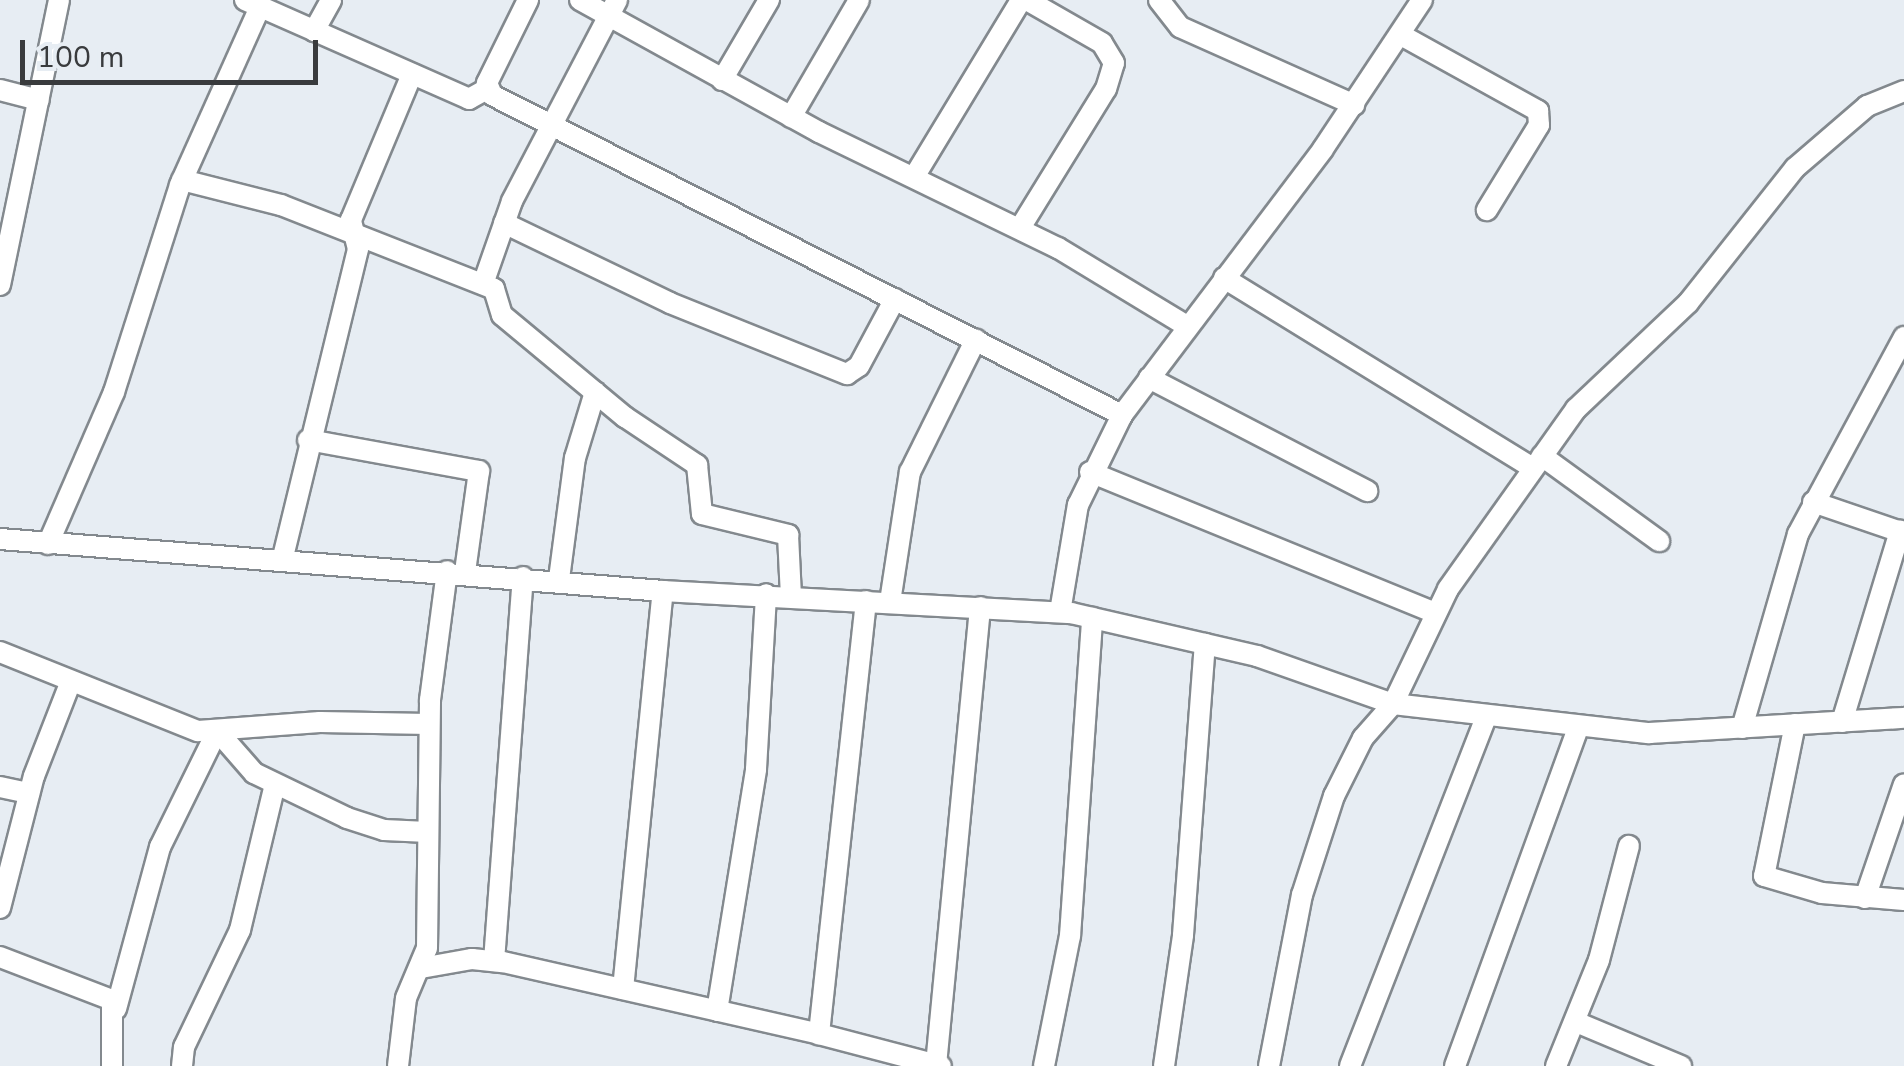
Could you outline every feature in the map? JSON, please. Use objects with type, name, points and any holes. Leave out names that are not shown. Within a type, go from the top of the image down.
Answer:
[{"type":"street","points":[[0,285],[7,219],[39,100],[59,0]]},
{"type":"street","points":[[314,31],[331,0]]},
{"type":"street","points":[[48,544],[114,392],[182,180],[252,3],[470,100],[487,89],[528,0]]},
{"type":"street","points":[[580,0],[613,8],[722,80],[1020,228],[1187,326]]},
{"type":"street","points":[[722,80],[769,0]]},
{"type":"street","points":[[791,117],[858,0]]},
{"type":"street","points":[[914,177],[1024,0],[1102,43],[1114,63],[1106,89],[1020,228]]},
{"type":"street","points":[[1060,612],[1078,505],[1090,472],[1122,415],[1354,104],[1422,0]]},
{"type":"street","points":[[1165,4],[1180,27],[1354,104]]},
{"type":"street","points":[[483,284],[504,223],[550,124],[613,8]]},
{"type":"street","points":[[1401,35],[1538,111],[1539,124],[1487,210]]},
{"type":"street","points":[[282,561],[308,440],[358,249],[352,220],[412,74]]},
{"type":"street","points":[[487,89],[1122,415]]},
{"type":"street","points":[[0,90],[39,100]]},
{"type":"street","points":[[1269,1066],[1302,895],[1334,796],[1363,738],[1393,704],[1435,613],[1576,409],[1688,303],[1796,168],[1868,106],[1904,91]]},
{"type":"street","points":[[182,180],[354,232],[497,292],[498,312],[595,392],[697,465],[702,514],[788,535],[791,596]]},
{"type":"street","points":[[504,223],[670,303],[841,373],[859,366],[895,299]]},
{"type":"street","points":[[1224,278],[1538,462],[1658,541]]},
{"type":"street","points":[[1742,728],[1781,583],[1813,502],[1904,338]]},
{"type":"street","points":[[890,602],[910,472],[976,339]]},
{"type":"street","points":[[1148,378],[1367,492]]},
{"type":"street","points":[[559,580],[575,458],[595,392]]},
{"type":"street","points":[[308,440],[479,470],[429,724],[421,968],[406,998],[398,1066]]},
{"type":"street","points":[[1090,472],[1435,613]]},
{"type":"street","points":[[1813,502],[1902,532],[1842,722]]},
{"type":"street","points":[[0,539],[523,577],[663,591],[1060,612],[1205,644],[1393,704],[1648,733],[1904,718]]},
{"type":"street","points":[[494,961],[523,577]]},
{"type":"street","points":[[623,989],[663,591]]},
{"type":"street","points":[[717,1011],[756,769],[766,594]]},
{"type":"street","points":[[819,1034],[866,600]]},
{"type":"street","points":[[421,968],[494,961],[819,1034],[938,1066],[980,608]]},
{"type":"street","points":[[1044,1066],[1070,936],[1092,618]]},
{"type":"street","points":[[1164,1066],[1183,934],[1205,644]]},
{"type":"street","points":[[0,652],[218,734],[320,722],[429,724]]},
{"type":"street","points":[[1,903],[30,794],[71,681]]},
{"type":"street","points":[[1350,1066],[1486,717]]},
{"type":"street","points":[[1795,724],[1764,876],[1865,898],[1904,900]]},
{"type":"street","points":[[1455,1066],[1580,726]]},
{"type":"street","points":[[218,734],[240,761],[275,784],[366,826],[428,832]]},
{"type":"street","points":[[112,1066],[116,1009],[160,846],[218,734]]},
{"type":"street","points":[[182,1066],[193,1025],[240,930],[275,784]]},
{"type":"street","points":[[1865,898],[1904,784]]},
{"type":"street","points":[[0,787],[30,794]]},
{"type":"street","points":[[1556,1066],[1576,1022],[1629,846]]},
{"type":"street","points":[[0,957],[104,994],[116,1009]]},
{"type":"street","points":[[1576,1022],[1681,1066]]}]
